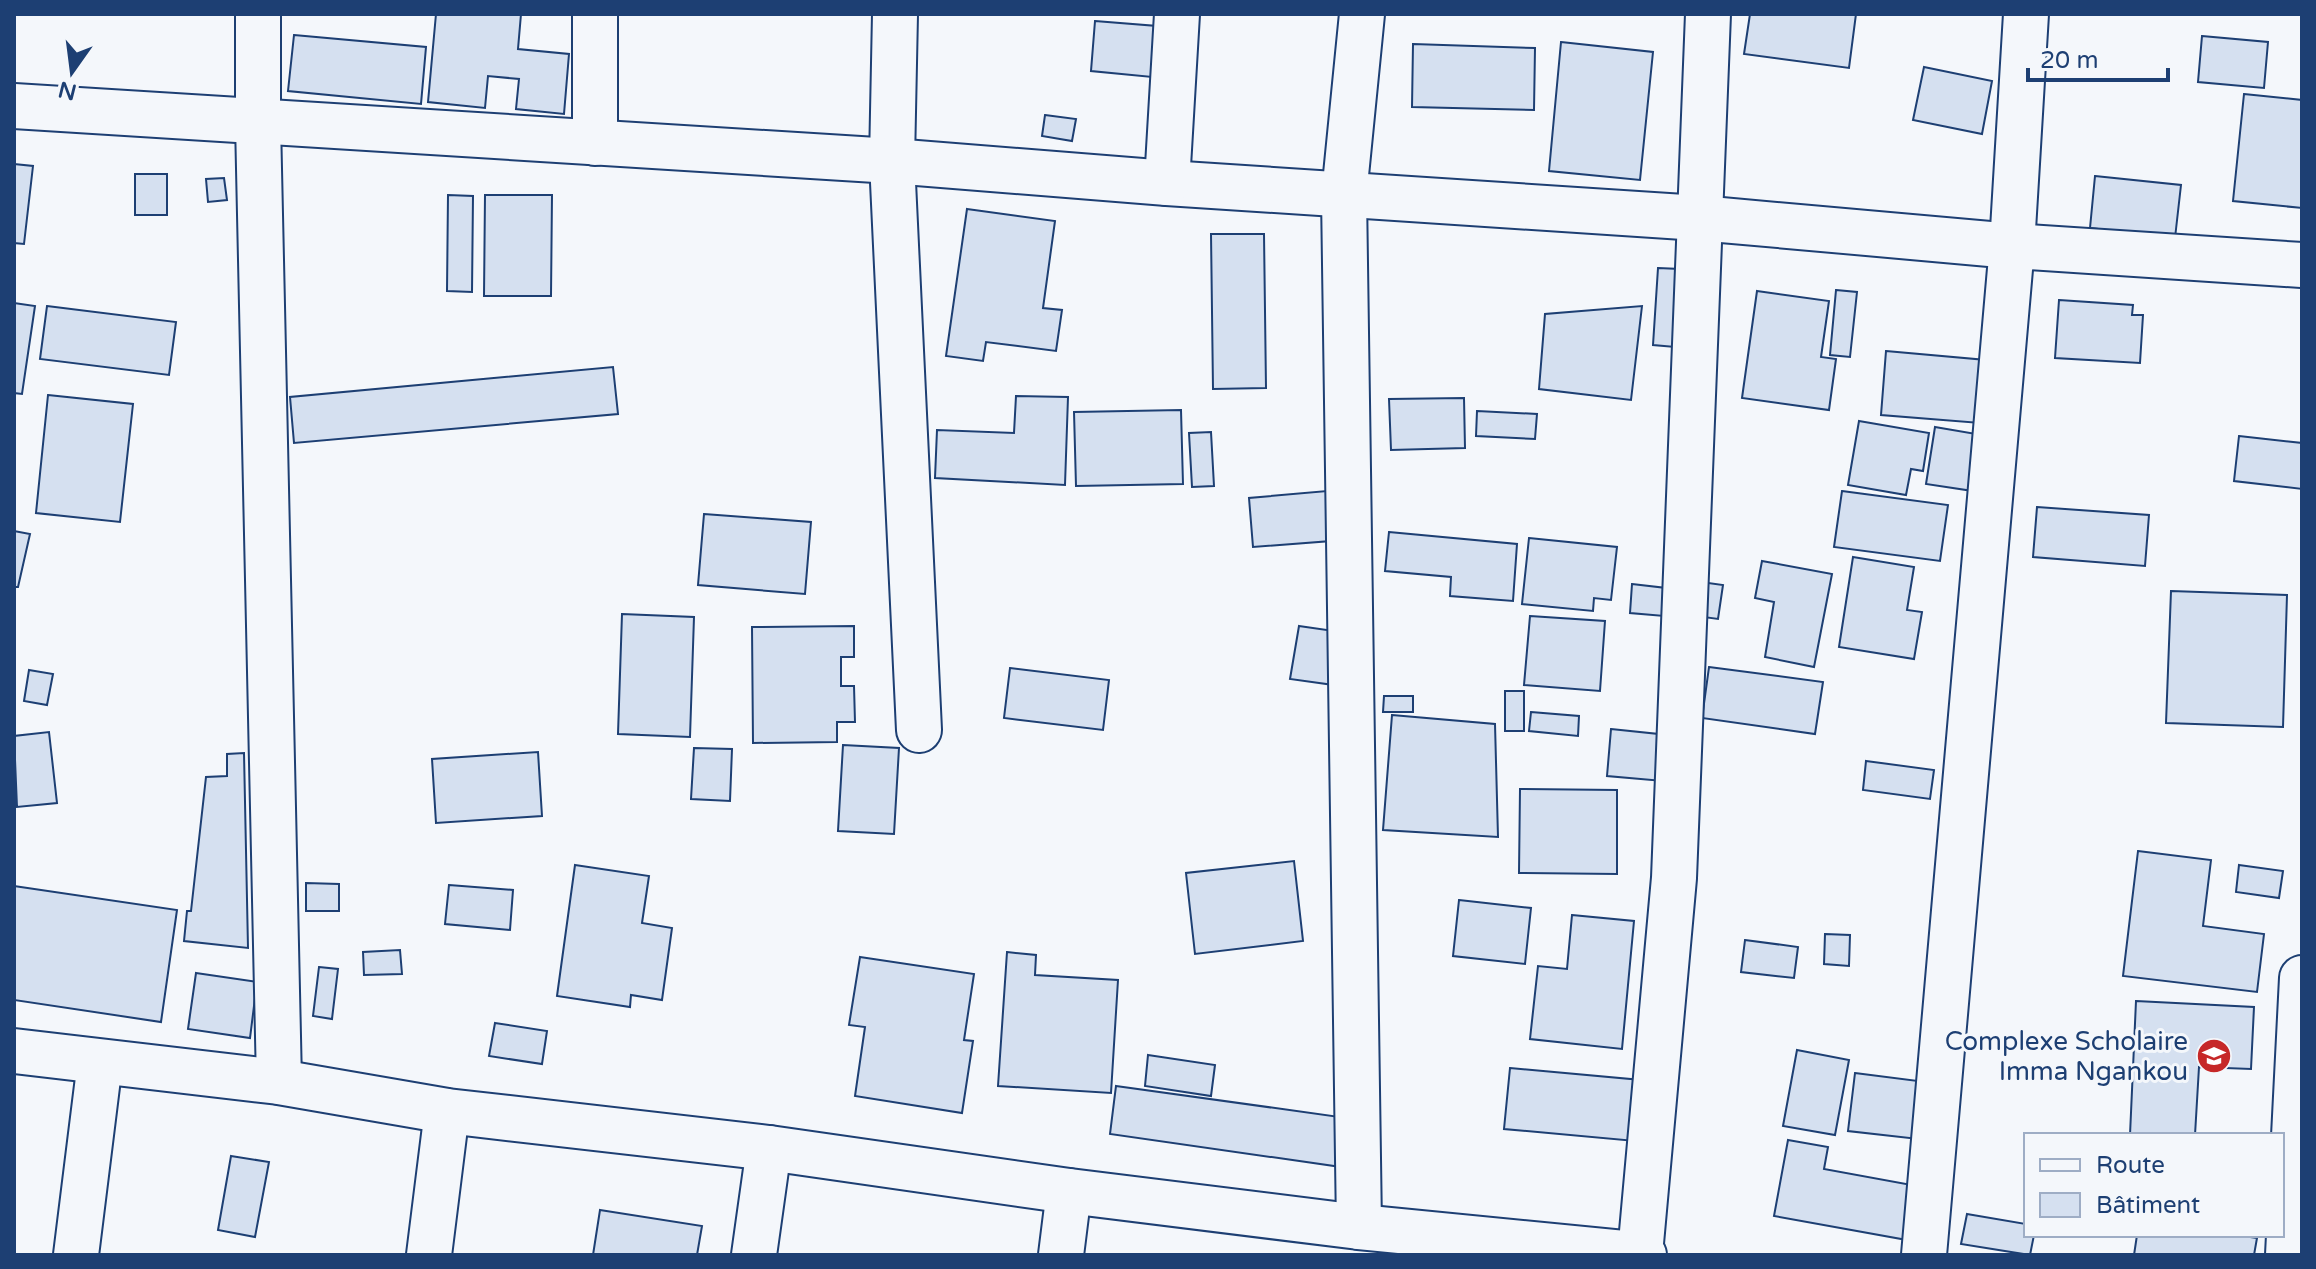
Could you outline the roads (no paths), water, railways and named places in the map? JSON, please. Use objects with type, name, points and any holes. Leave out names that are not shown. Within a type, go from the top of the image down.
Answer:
[{"type":"main road","points":[[258,14],[279,1082]]},
{"type":"main road","points":[[595,14],[595,143]]},
{"type":"main road","points":[[895,14],[892,161],[919,730]]},
{"type":"main road","points":[[1167,183],[1177,14]]},
{"type":"main road","points":[[1359,1227],[1344,195],[1362,14]]},
{"type":"main road","points":[[14,1051],[279,1082],[447,1111],[769,1148],[1069,1191],[1359,1227],[1474,1247],[1642,1255],[1674,878],[1708,14]]},
{"type":"main road","points":[[1924,1255],[2012,246],[2026,14]]},
{"type":"main road","points":[[14,106],[892,161],[1167,183],[1699,218],[2012,246],[2302,265]]},
{"type":"main road","points":[[2288,1255],[2302,978]]},
{"type":"main road","points":[[76,1255],[100,1062]]},
{"type":"main road","points":[[429,1255],[447,1111]]},
{"type":"main road","points":[[754,1255],[769,1148]]},
{"type":"main road","points":[[1061,1255],[1069,1191]]},
{"type":"place","name":"Complexe Scholaire Imma Ngankou","points":[[2214,1056]]}]
